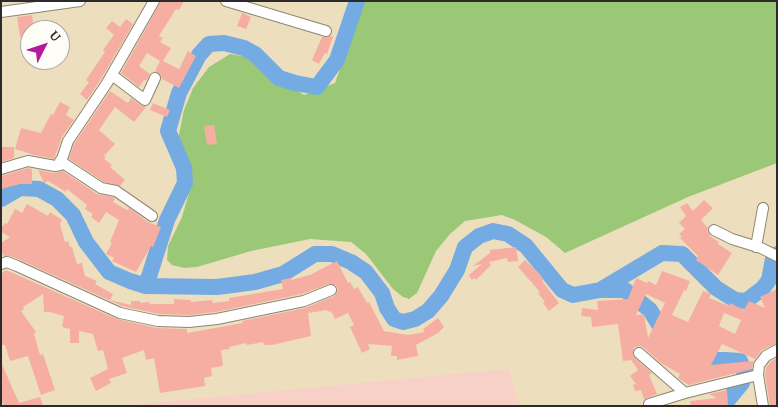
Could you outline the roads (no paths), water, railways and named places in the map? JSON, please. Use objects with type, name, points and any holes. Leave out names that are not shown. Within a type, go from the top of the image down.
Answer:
[{"type":"street","points":[[1,12],[80,1]]},
{"type":"street","points":[[1,169],[28,161],[55,166],[60,165],[60,160],[68,141],[112,75],[154,1]]},
{"type":"street","points":[[226,1],[326,31]]},
{"type":"street","points":[[112,75],[145,100],[155,78]]},
{"type":"street","points":[[60,160],[101,188],[116,191],[152,216]]},
{"type":"street","points":[[758,248],[763,208]]},
{"type":"street","points":[[714,230],[777,256]]},
{"type":"street","points":[[1,264],[7,262],[17,266],[120,313],[158,321],[189,322],[216,319],[304,301],[331,290]]},
{"type":"street","points":[[763,406],[758,365],[777,350]]},
{"type":"street","points":[[638,353],[685,393]]},
{"type":"street","points":[[650,404],[685,393],[758,375]]},
{"type":"waterway","points":[[146,286],[167,220],[185,183],[184,168],[168,131],[179,93],[199,55],[209,44],[224,43],[244,48],[255,54],[279,78],[317,87],[337,60],[357,1]]},
{"type":"waterway","points":[[1,199],[20,188],[39,189],[57,199],[73,215],[86,242],[109,272],[146,286],[217,287],[255,282],[283,274],[315,254],[332,254],[351,262],[366,272],[382,293],[387,308],[394,319],[403,322],[415,319],[428,311],[441,296],[457,270],[465,247],[479,236],[493,231],[508,234],[526,246],[562,290],[573,295],[600,290],[662,253],[682,254],[716,288],[735,300],[746,301],[763,288],[769,280],[773,259],[777,254]]},
{"type":"waterway","points":[[601,290],[625,290],[650,310],[658,323],[672,336]]},
{"type":"waterway","points":[[693,356],[706,360],[740,361],[745,372],[742,383],[723,406]]}]
